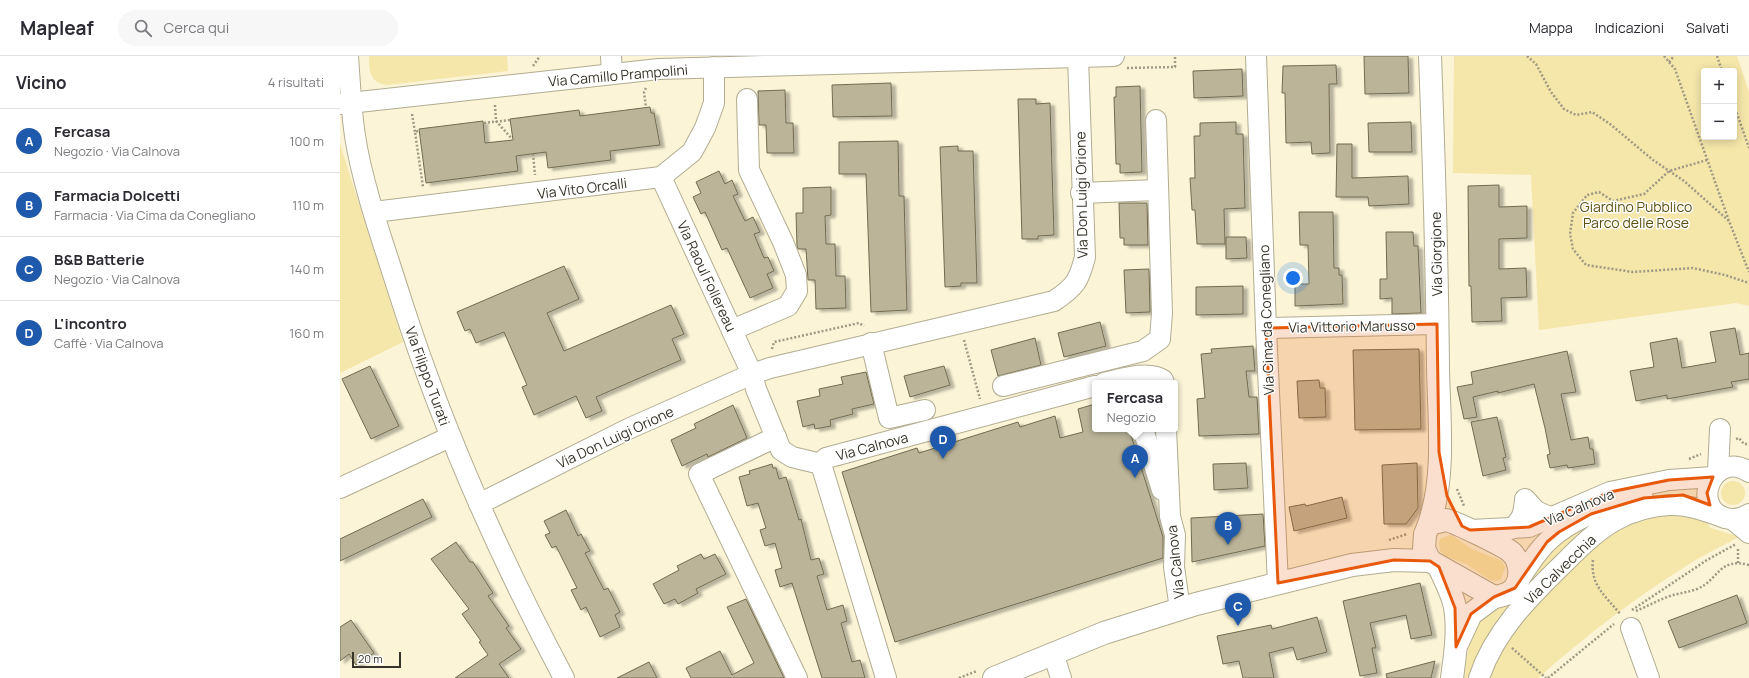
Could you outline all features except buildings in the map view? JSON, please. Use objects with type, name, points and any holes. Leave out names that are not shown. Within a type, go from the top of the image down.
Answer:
[{"type":"main road","name":"Via Giorgione","points":[[1426,530],[1437,498],[1439,452],[1430,56]]},
{"type":"main road","name":"Via Giorgione","points":[[1439,452],[1447,496],[1466,528]]},
{"type":"main road","name":"Via Calnova","points":[[1352,566],[1392,551],[1440,521],[1446,520],[1504,546],[1513,553],[1518,564],[1520,578]]},
{"type":"main road","points":[[1426,530],[1424,549],[1448,585],[1455,608],[1456,647],[1452,678]]},
{"type":"main road","name":"Via Calnova","points":[[994,678],[1104,633],[1180,609],[1278,583],[1352,566],[1394,560],[1435,564]]},
{"type":"main road","points":[[1435,564],[1494,597]]},
{"type":"main road","points":[[1456,647],[1470,614],[1494,597],[1505,594],[1515,588],[1520,578]]},
{"type":"street","name":"Via Filippo Turati","points":[[348,56],[346,103],[374,212],[414,338],[450,437],[479,504],[564,678]]},
{"type":"street","name":"Via Camillo Prampolini","points":[[346,103],[494,88],[611,65],[659,69],[847,60],[1114,56]]},
{"type":"street","name":"Via Cima da Conegliano","points":[[1256,56],[1266,328],[1278,583]]},
{"type":"street","name":"Via Don Luigi Orione","points":[[479,504],[628,428],[752,374],[870,336],[1054,301],[1069,290],[1080,276],[1085,256],[1081,193],[1078,57]]},
{"type":"street","points":[[661,177],[692,152],[705,128],[714,103],[714,67]]},
{"type":"street","points":[[732,330],[788,306],[797,291],[796,275],[791,262],[749,170],[747,99]]},
{"type":"street","points":[[1003,386],[1143,351],[1160,339],[1162,313],[1156,120]]},
{"type":"street","name":"Via Vito Orcalli","points":[[374,212],[661,177]]},
{"type":"street","name":"Via Raoul Follereau","points":[[661,177],[752,374]]},
{"type":"street","points":[[1081,193],[1157,190]]},
{"type":"street","name":"Via Vittorio Marusso","points":[[1266,328],[1437,324]]},
{"type":"street","points":[[870,336],[889,418],[925,410]]},
{"type":"street","points":[[752,374],[756,389],[778,443],[792,457],[820,464]]},
{"type":"street","points":[[1127,380],[1157,376],[1164,380]]},
{"type":"street","name":"Via Calnova","points":[[886,678],[820,464],[826,458],[1092,387]]},
{"type":"street","name":"Via Calnova","points":[[1144,432],[1175,535],[1174,567],[1180,609]]},
{"type":"street","name":"Via Calnova","points":[[1166,432],[1170,516]]},
{"type":"street","points":[[340,488],[450,437]]},
{"type":"street","points":[[1722,442],[1735,471],[1707,494],[1728,514],[1743,538]]},
{"type":"street","points":[[778,443],[699,474],[797,678]]},
{"type":"street","name":"Via Calnova","points":[[1466,528],[1511,529],[1529,527],[1610,492],[1669,480],[1735,471]]},
{"type":"street","name":"Via Calnova","points":[[1520,578],[1547,542],[1559,532],[1580,519],[1609,507],[1644,498],[1670,495],[1697,498],[1728,514]]},
{"type":"street","points":[[1511,529],[1522,519],[1525,499],[1536,511],[1552,518]]},
{"type":"street","name":"Via Calvecchia","points":[[1479,678],[1482,667],[1513,616],[1535,591],[1586,541],[1614,521],[1640,510],[1669,505],[1688,506],[1728,514]]},
{"type":"street","points":[[1627,619],[1649,678]]},
{"type":"street","points":[[1053,653],[1061,678]]},
{"type":"path","points":[[1175,56],[1175,67]]},
{"type":"path","points":[[1527,56],[1536,64],[1551,92],[1564,109],[1576,115],[1592,112],[1610,124],[1652,160],[1684,181],[1729,221]]},
{"type":"path","points":[[1664,56],[1675,69],[1729,221],[1749,272]]},
{"type":"path","points":[[1669,62],[1674,56]]},
{"type":"path","points":[[1716,56],[1721,68]]},
{"type":"path","points":[[646,107],[644,92],[647,86]]},
{"type":"path","points":[[494,88],[496,121],[513,140]]},
{"type":"path","points":[[1737,114],[1749,148]]},
{"type":"path","points":[[484,123],[510,120]]},
{"type":"path","points":[[418,131],[415,132],[422,187],[430,186]]},
{"type":"path","points":[[1707,160],[1669,171],[1644,194],[1613,201],[1599,192],[1587,195],[1573,214],[1570,234],[1573,249],[1586,265],[1610,270],[1633,272],[1693,268],[1749,282]]},
{"type":"path","points":[[528,174],[542,172]]},
{"type":"path","points":[[770,355],[774,342],[859,323],[870,336]]},
{"type":"path","points":[[962,334],[985,415]]},
{"type":"path","points":[[1682,461],[1697,457],[1704,450],[1704,445],[1739,438],[1744,444],[1749,444]]},
{"type":"path","points":[[1738,563],[1743,538]]},
{"type":"path","points":[[1548,678],[1707,560],[1743,538]]},
{"type":"path","points":[[1627,619],[1673,595],[1698,589],[1721,568],[1738,563],[1749,565]]},
{"type":"highlighted area","points":[[1437,324],[1439,452],[1447,496],[1462,526],[1470,530],[1529,527],[1610,492],[1669,480],[1713,477],[1707,493],[1710,505],[1683,495],[1644,498],[1591,514],[1559,532],[1547,542],[1515,588],[1494,597],[1471,614],[1456,647],[1455,608],[1439,567],[1430,561],[1394,560],[1278,583],[1266,328]]},
{"type":"green space","points":[[369,56],[507,56],[508,71],[387,85],[381,84],[374,79],[369,67]]},
{"type":"green space","name":"Giardino Pubblico Parco delle Rose","points":[[1454,56],[1737,56],[1749,92],[1749,306],[1736,303],[1539,330],[1531,175],[1453,173]]},
{"type":"green space","points":[[340,144],[403,342],[340,373]]},
{"type":"green space","points":[[1733,481],[1738,482],[1744,488],[1744,498],[1738,504],[1733,505],[1728,504],[1722,498],[1721,493],[1722,488],[1728,482]]},
{"type":"green space","points":[[1612,513],[1471,678],[1464,678],[1471,628],[1539,564],[1566,535]]},
{"type":"green space","points":[[1663,515],[1695,515],[1704,520],[1711,528],[1739,537],[1697,560],[1645,593],[1572,648],[1538,678],[1488,678],[1500,650],[1519,624],[1586,551],[1597,541],[1617,530]]},
{"type":"green space","points":[[1451,535],[1472,549],[1502,561],[1505,568],[1501,579],[1496,581],[1490,580],[1466,564],[1445,556],[1440,551],[1439,542],[1441,538]]},
{"type":"place","name":"L'incontro","points":[[943,459]]},
{"type":"place","name":"Fercasa","points":[[1135,478]]},
{"type":"place","name":"Farmacia Dolcetti","points":[[1228,545]]},
{"type":"place","name":"B&B Batterie","points":[[1238,626]]}]
